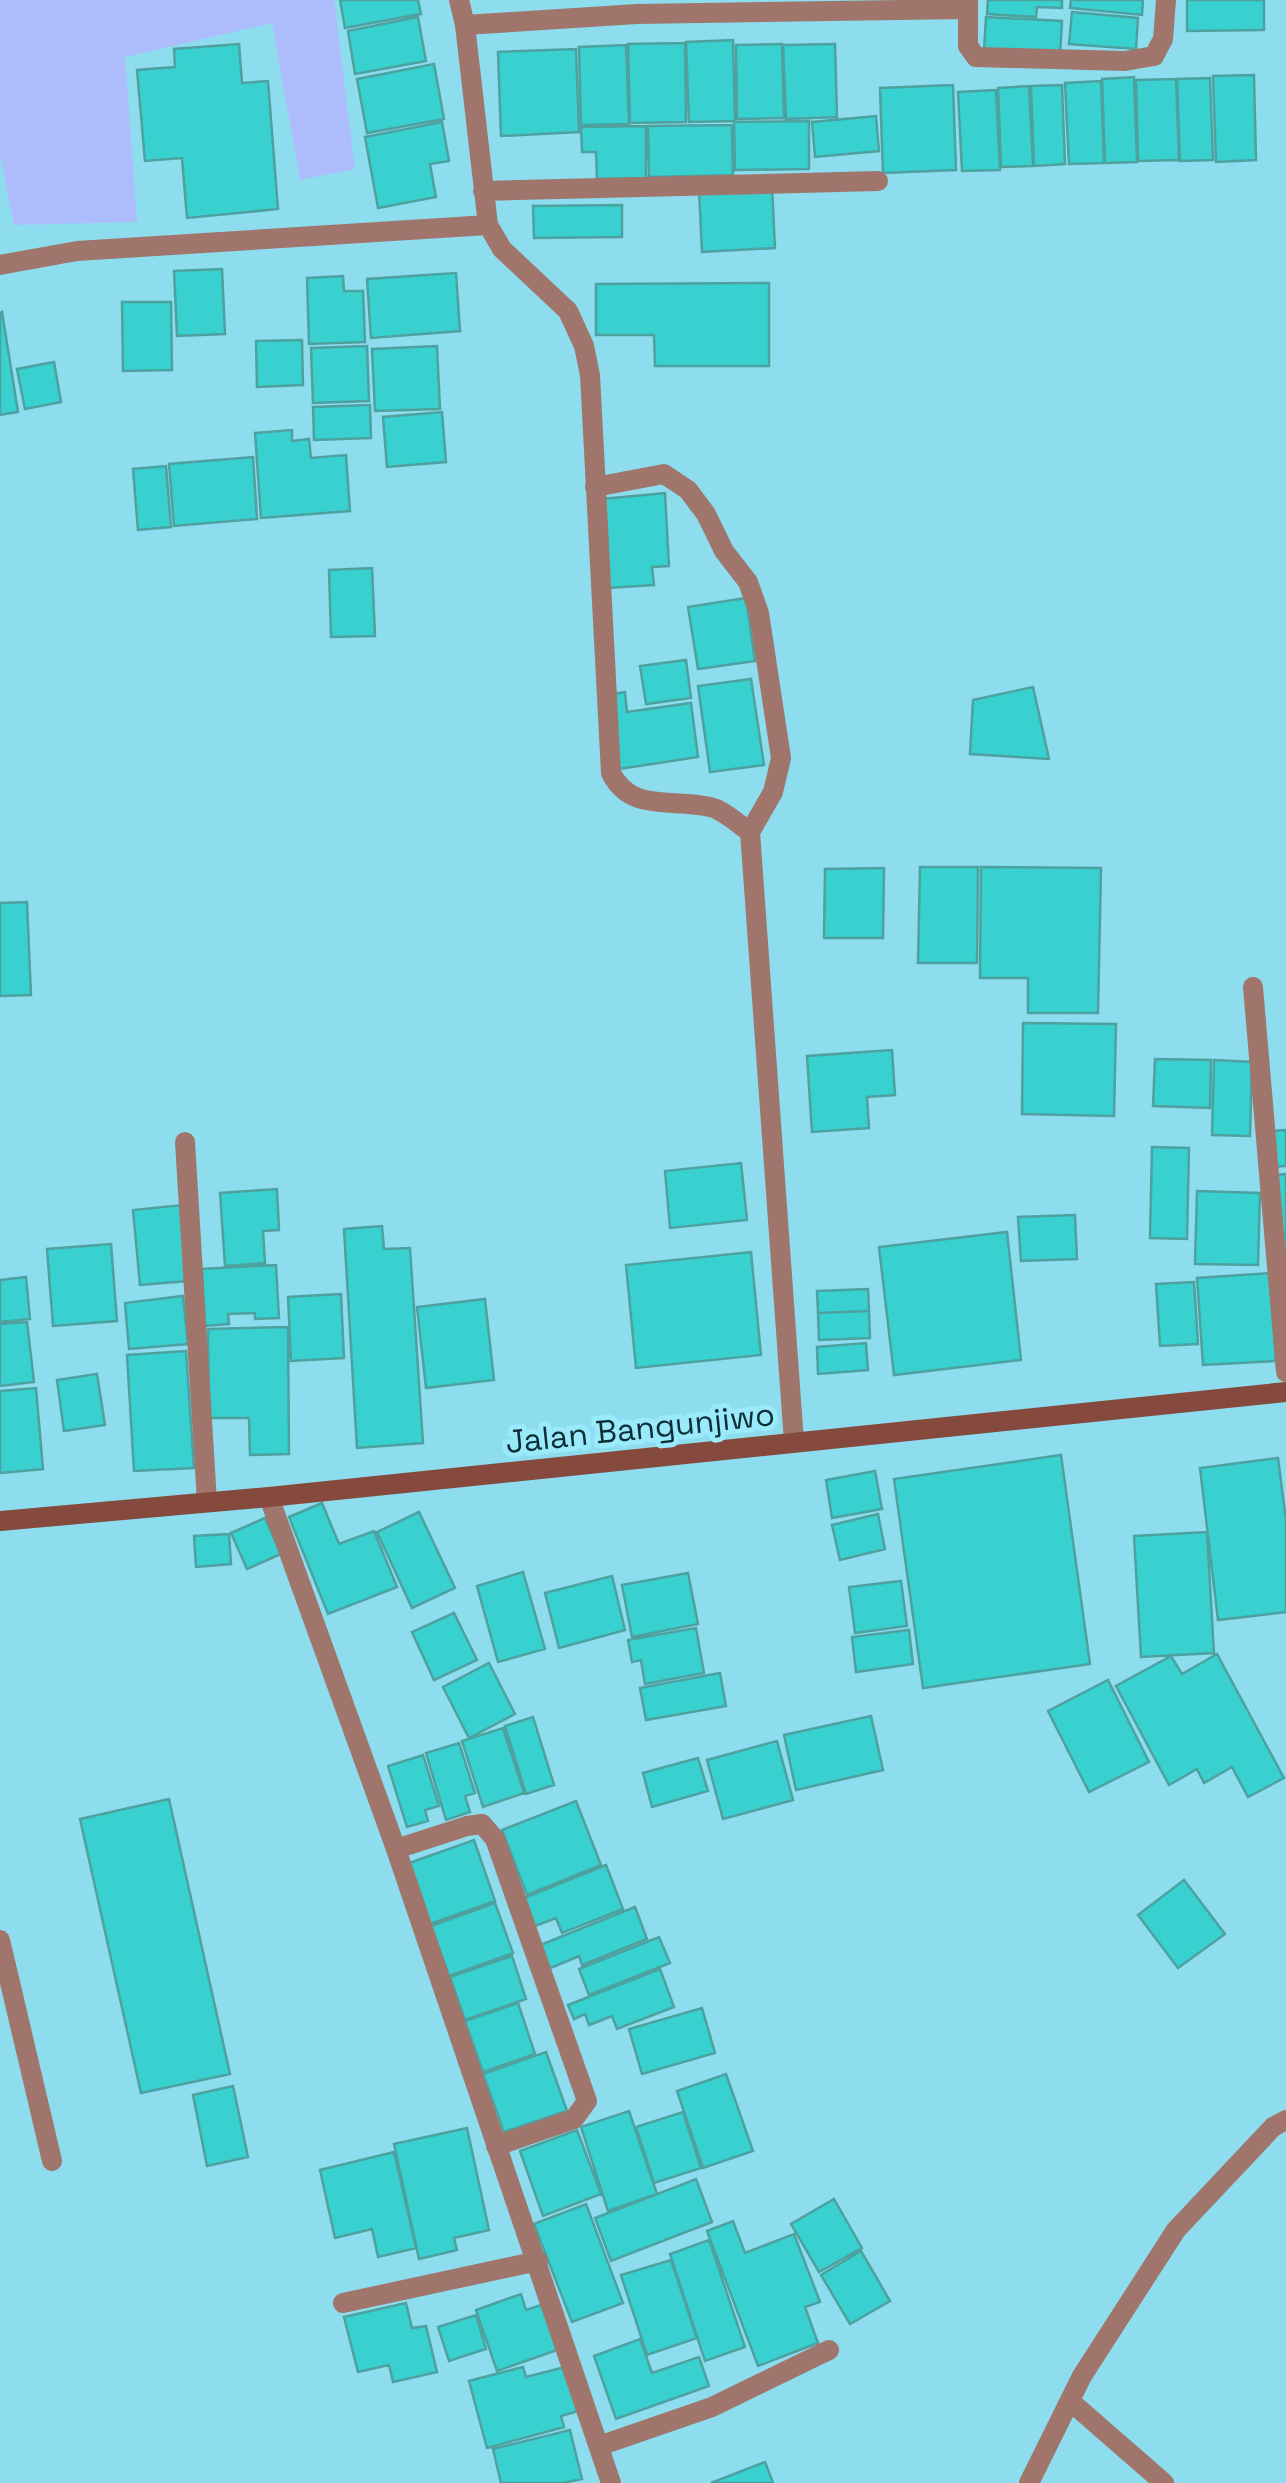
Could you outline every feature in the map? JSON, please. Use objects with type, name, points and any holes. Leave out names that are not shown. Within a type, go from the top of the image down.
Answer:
[{"type":"main road","name":"Jalan Bangunjiwo","points":[[0,1521],[1286,1392]]},
{"type":"street","points":[[459,0],[488,225],[502,249],[568,310],[584,346],[590,376],[611,773],[620,790],[636,799],[714,807],[750,832]]},
{"type":"street","points":[[465,25],[636,7],[967,5],[968,46],[976,57],[1140,61],[1154,56],[1160,48],[1166,0]]},
{"type":"street","points":[[483,191],[878,181]]},
{"type":"street","points":[[0,265],[77,251],[488,225]]},
{"type":"street","points":[[595,487],[664,474],[688,490],[706,514],[724,551],[748,582],[760,613],[781,758],[773,792],[750,832],[794,1442]]},
{"type":"street","points":[[1253,987],[1286,1372]]},
{"type":"street","points":[[185,1142],[207,1502]]},
{"type":"street","points":[[269,1497],[396,1850],[611,2483]]},
{"type":"street","points":[[396,1850],[482,1824],[495,1838],[587,2101],[574,2119],[496,2146]]},
{"type":"street","points":[[0,1940],[52,2162]]},
{"type":"street","points":[[1029,2483],[1070,2401],[1132,2294],[1176,2230],[1274,2127],[1286,2120]]},
{"type":"street","points":[[343,2303],[538,2261]]},
{"type":"street","points":[[598,2446],[712,2407],[829,2350]]},
{"type":"street","points":[[1070,2401],[1164,2483]]},
{"type":"shaded area","points":[[0,0],[334,0],[355,169],[300,180],[272,23],[125,57],[137,222],[14,225],[0,155]]},
{"type":"building","points":[[340,0],[418,0],[421,14],[345,28]]},
{"type":"building","points":[[988,0],[1062,0],[1062,8],[1037,7],[1036,17],[987,14]]},
{"type":"building","points":[[1071,0],[1143,0],[1142,15],[1070,8]]},
{"type":"building","points":[[1187,0],[1264,0],[1264,30],[1187,31]]},
{"type":"building","points":[[1072,12],[1138,18],[1136,49],[1069,44]]},
{"type":"building","points":[[418,17],[426,61],[355,74],[348,31]]},
{"type":"building","points":[[986,17],[1062,21],[1060,55],[984,51]]},
{"type":"building","points":[[733,40],[735,121],[689,122],[686,42]]},
{"type":"building","points":[[685,43],[686,122],[630,123],[628,44]]},
{"type":"building","points":[[239,44],[242,83],[268,81],[278,209],[187,218],[182,158],[145,161],[137,70],[175,67],[174,49]]},
{"type":"building","points":[[782,44],[784,118],[737,119],[736,45]]},
{"type":"building","points":[[835,44],[837,117],[786,119],[783,45]]},
{"type":"building","points":[[626,45],[629,124],[581,125],[579,47]]},
{"type":"building","points":[[576,49],[579,132],[501,136],[498,52]]},
{"type":"building","points":[[434,64],[444,119],[367,133],[357,79]]},
{"type":"building","points":[[1254,75],[1256,160],[1216,162],[1213,76]]},
{"type":"building","points":[[1134,77],[1137,162],[1105,163],[1102,79]]},
{"type":"building","points":[[1210,78],[1213,160],[1180,161],[1177,79]]},
{"type":"building","points":[[1176,79],[1179,160],[1138,161],[1136,80]]},
{"type":"building","points":[[1101,81],[1104,163],[1069,164],[1065,83]]},
{"type":"building","points":[[953,85],[956,170],[883,173],[880,88]]},
{"type":"building","points":[[1062,85],[1065,164],[1034,166],[1031,86]]},
{"type":"building","points":[[1029,86],[1033,166],[1001,167],[998,88]]},
{"type":"building","points":[[996,90],[1000,170],[962,171],[958,92]]},
{"type":"building","points":[[876,116],[879,151],[815,157],[812,122]]},
{"type":"building","points":[[809,121],[809,169],[735,170],[734,122]]},
{"type":"building","points":[[442,122],[449,161],[430,164],[436,197],[378,208],[365,137]]},
{"type":"building","points":[[732,125],[733,175],[649,177],[648,126]]},
{"type":"building","points":[[646,126],[646,178],[597,179],[596,152],[582,152],[581,127]]},
{"type":"building","points":[[772,186],[775,248],[702,252],[699,190]]},
{"type":"building","points":[[622,205],[622,237],[534,238],[533,206]]},
{"type":"building","points":[[222,269],[225,334],[177,336],[174,271]]},
{"type":"building","points":[[456,273],[460,331],[371,338],[367,279]]},
{"type":"building","points":[[343,276],[344,291],[363,291],[365,342],[309,344],[307,278]]},
{"type":"building","points":[[769,283],[769,366],[655,366],[654,335],[596,335],[596,284]]},
{"type":"building","points":[[122,302],[171,302],[172,370],[123,371]]},
{"type":"building","points":[[0,313],[18,412],[0,415]]},
{"type":"building","points":[[302,340],[303,385],[257,387],[256,341]]},
{"type":"building","points":[[367,346],[369,401],[313,403],[311,348]]},
{"type":"building","points":[[437,346],[440,409],[375,411],[372,349]]},
{"type":"building","points":[[54,362],[61,402],[25,409],[17,369]]},
{"type":"building","points":[[370,405],[371,438],[314,440],[313,407]]},
{"type":"building","points":[[442,412],[446,462],[387,467],[383,417]]},
{"type":"building","points":[[292,430],[292,441],[309,439],[311,458],[346,455],[350,511],[261,518],[255,433]]},
{"type":"building","points":[[253,457],[257,519],[174,526],[169,464]]},
{"type":"building","points":[[166,466],[171,527],[138,530],[133,469]]},
{"type":"building","points":[[665,493],[669,566],[652,567],[654,585],[608,588],[602,499]]},
{"type":"building","points":[[372,568],[375,636],[331,637],[329,570]]},
{"type":"building","points":[[746,598],[755,661],[698,669],[688,607]]},
{"type":"building","points":[[686,660],[691,698],[646,704],[640,666]]},
{"type":"building","points":[[751,679],[764,765],[710,772],[698,686]]},
{"type":"building","points":[[1033,687],[1049,759],[970,754],[973,700]]},
{"type":"building","points":[[625,692],[627,712],[691,703],[698,757],[619,769],[608,695]]},
{"type":"building","points":[[920,867],[978,867],[977,963],[918,963]]},
{"type":"building","points":[[981,867],[1101,868],[1098,1013],[1028,1013],[1028,978],[980,978]]},
{"type":"building","points":[[884,868],[883,938],[824,938],[825,869]]},
{"type":"building","points":[[27,902],[31,995],[0,996],[0,903]]},
{"type":"building","points":[[1023,1023],[1116,1024],[1114,1116],[1022,1114]]},
{"type":"building","points":[[892,1050],[895,1095],[867,1097],[869,1128],[812,1132],[807,1056]]},
{"type":"building","points":[[1155,1059],[1211,1060],[1210,1108],[1153,1106]]},
{"type":"building","points":[[1214,1060],[1252,1062],[1250,1136],[1212,1135]]},
{"type":"building","points":[[1286,1130],[1286,1166],[1272,1167],[1270,1131]]},
{"type":"building","points":[[1152,1147],[1189,1148],[1187,1239],[1150,1238]]},
{"type":"building","points":[[741,1163],[747,1220],[670,1228],[665,1171]]},
{"type":"building","points":[[1286,1174],[1286,1255],[1280,1255],[1275,1175]]},
{"type":"building","points":[[277,1189],[279,1230],[263,1231],[265,1263],[225,1266],[220,1193]]},
{"type":"building","points":[[1197,1191],[1260,1193],[1258,1265],[1195,1264]]},
{"type":"building","points":[[182,1205],[188,1281],[140,1285],[133,1210]]},
{"type":"building","points":[[1075,1215],[1077,1259],[1021,1261],[1018,1217]]},
{"type":"building","points":[[382,1226],[384,1249],[410,1248],[423,1443],[357,1448],[344,1229]]},
{"type":"building","points":[[1007,1232],[1021,1360],[894,1375],[879,1247]]},
{"type":"building","points":[[111,1244],[117,1321],[53,1326],[47,1249]]},
{"type":"building","points":[[751,1252],[761,1355],[636,1368],[626,1265]]},
{"type":"building","points":[[276,1265],[279,1318],[255,1319],[255,1313],[228,1314],[229,1324],[204,1326],[202,1269]]},
{"type":"building","points":[[1271,1273],[1276,1361],[1203,1365],[1197,1278]]},
{"type":"building","points":[[26,1277],[30,1319],[0,1322],[0,1280]]},
{"type":"building","points":[[1194,1282],[1198,1344],[1160,1346],[1156,1284]]},
{"type":"building","points":[[868,1289],[869,1311],[818,1313],[817,1291]]},
{"type":"building","points":[[341,1294],[344,1358],[291,1361],[288,1297]]},
{"type":"building","points":[[183,1296],[188,1344],[129,1349],[125,1303]]},
{"type":"building","points":[[485,1299],[494,1380],[426,1388],[417,1307]]},
{"type":"building","points":[[869,1311],[870,1338],[819,1340],[818,1313]]},
{"type":"building","points":[[27,1322],[34,1382],[0,1386],[0,1324]]},
{"type":"building","points":[[288,1327],[289,1454],[250,1455],[249,1418],[209,1418],[208,1329]]},
{"type":"building","points":[[866,1343],[868,1370],[818,1374],[817,1347]]},
{"type":"building","points":[[186,1351],[194,1468],[134,1471],[127,1355]]},
{"type":"building","points":[[97,1374],[105,1425],[64,1431],[57,1380]]},
{"type":"building","points":[[36,1388],[43,1469],[0,1473],[0,1391]]},
{"type":"building","points":[[1061,1455],[1090,1664],[923,1688],[894,1479]]},
{"type":"building","points":[[1278,1458],[1286,1520],[1286,1612],[1218,1620],[1200,1468]]},
{"type":"building","points":[[875,1471],[882,1509],[832,1518],[826,1480]]},
{"type":"building","points":[[322,1503],[339,1544],[374,1531],[397,1587],[328,1614],[289,1517]]},
{"type":"building","points":[[419,1512],[455,1588],[412,1608],[377,1532]]},
{"type":"building","points":[[878,1514],[885,1549],[840,1560],[832,1525]]},
{"type":"building","points":[[265,1518],[281,1554],[247,1569],[231,1533]]},
{"type":"building","points":[[1207,1532],[1214,1653],[1141,1657],[1134,1536]]},
{"type":"building","points":[[229,1534],[231,1564],[196,1567],[194,1536]]},
{"type":"building","points":[[523,1572],[545,1649],[498,1662],[477,1586]]},
{"type":"building","points":[[688,1573],[698,1624],[632,1637],[622,1585]]},
{"type":"building","points":[[612,1576],[625,1630],[559,1648],[545,1593]]},
{"type":"building","points":[[901,1581],[907,1626],[855,1633],[849,1587]]},
{"type":"building","points":[[454,1613],[477,1660],[434,1680],[412,1632]]},
{"type":"building","points":[[696,1628],[704,1673],[645,1684],[641,1660],[632,1662],[628,1640]]},
{"type":"building","points":[[909,1630],[913,1664],[856,1672],[852,1637]]},
{"type":"building","points":[[1217,1654],[1284,1778],[1248,1797],[1232,1767],[1204,1783],[1197,1769],[1169,1785],[1116,1686],[1171,1656],[1182,1674]]},
{"type":"building","points":[[489,1663],[515,1714],[469,1738],[443,1687]]},
{"type":"building","points":[[720,1673],[726,1706],[646,1720],[640,1688]]},
{"type":"building","points":[[1108,1680],[1149,1762],[1089,1792],[1048,1711]]},
{"type":"building","points":[[871,1716],[883,1770],[796,1790],[784,1735]]},
{"type":"building","points":[[533,1717],[554,1785],[526,1794],[505,1726]]},
{"type":"building","points":[[503,1728],[524,1793],[483,1807],[462,1741]]},
{"type":"building","points":[[777,1741],[793,1800],[723,1819],[707,1760]]},
{"type":"building","points":[[459,1743],[475,1793],[465,1796],[470,1812],[446,1820],[426,1753]]},
{"type":"building","points":[[423,1755],[439,1806],[425,1810],[428,1821],[407,1827],[388,1766]]},
{"type":"building","points":[[698,1758],[708,1791],[652,1807],[643,1773]]},
{"type":"building","points":[[169,1799],[230,2074],[141,2093],[80,1819]]},
{"type":"building","points":[[576,1801],[601,1865],[527,1895],[502,1830]]},
{"type":"building","points":[[474,1840],[495,1901],[430,1924],[409,1863]]},
{"type":"building","points":[[606,1865],[623,1909],[562,1933],[556,1918],[530,1928],[519,1900]]},
{"type":"building","points":[[1184,1880],[1225,1934],[1178,1968],[1138,1915]]},
{"type":"building","points":[[495,1903],[513,1953],[449,1976],[431,1926]]},
{"type":"building","points":[[635,1907],[647,1939],[582,1965],[579,1956],[548,1969],[538,1946]]},
{"type":"building","points":[[659,1937],[670,1963],[589,1995],[579,1969]]},
{"type":"building","points":[[512,1956],[526,1999],[465,2020],[450,1977]]},
{"type":"building","points":[[660,1969],[674,2007],[617,2029],[612,2016],[589,2025],[585,2014],[574,2019],[568,2005]]},
{"type":"building","points":[[518,2003],[535,2054],[483,2072],[465,2021]]},
{"type":"building","points":[[702,2008],[715,2053],[642,2074],[629,2029]]},
{"type":"building","points":[[546,2052],[567,2111],[504,2132],[483,2074]]},
{"type":"building","points":[[726,2074],[753,2151],[703,2168],[677,2091]]},
{"type":"building","points":[[233,2086],[248,2157],[207,2166],[193,2095]]},
{"type":"building","points":[[629,2111],[657,2194],[608,2211],[581,2127]]},
{"type":"building","points":[[683,2112],[701,2168],[654,2183],[636,2127]]},
{"type":"building","points":[[467,2128],[489,2230],[454,2238],[457,2250],[419,2259],[394,2144]]},
{"type":"building","points":[[577,2130],[601,2194],[543,2216],[520,2151]]},
{"type":"building","points":[[394,2152],[416,2248],[378,2257],[372,2229],[335,2238],[320,2170]]},
{"type":"building","points":[[696,2179],[712,2222],[611,2261],[595,2218]]},
{"type":"building","points":[[834,2199],[862,2248],[819,2272],[791,2224]]},
{"type":"building","points":[[586,2204],[623,2303],[572,2322],[534,2224]]},
{"type":"building","points":[[733,2221],[745,2253],[794,2234],[820,2302],[805,2307],[818,2343],[758,2366],[707,2231]]},
{"type":"building","points":[[709,2240],[745,2347],[705,2361],[670,2254]]},
{"type":"building","points":[[861,2251],[890,2301],[850,2324],[821,2275]]},
{"type":"building","points":[[671,2260],[697,2338],[647,2355],[621,2275]]},
{"type":"building","points":[[521,2294],[526,2310],[547,2303],[563,2348],[497,2371],[476,2310]]},
{"type":"building","points":[[406,2303],[412,2328],[426,2326],[437,2372],[393,2382],[389,2365],[358,2372],[344,2317]]},
{"type":"building","points":[[476,2315],[486,2349],[449,2361],[438,2327]]},
{"type":"building","points":[[640,2339],[652,2373],[699,2357],[709,2386],[616,2419],[594,2356]]},
{"type":"building","points":[[569,2366],[582,2410],[561,2416],[564,2427],[487,2448],[469,2381],[523,2367],[526,2377]]},
{"type":"building","points":[[570,2430],[582,2479],[563,2483],[501,2483],[493,2449]]},
{"type":"building","points":[[765,2462],[773,2483],[711,2483]]}]
